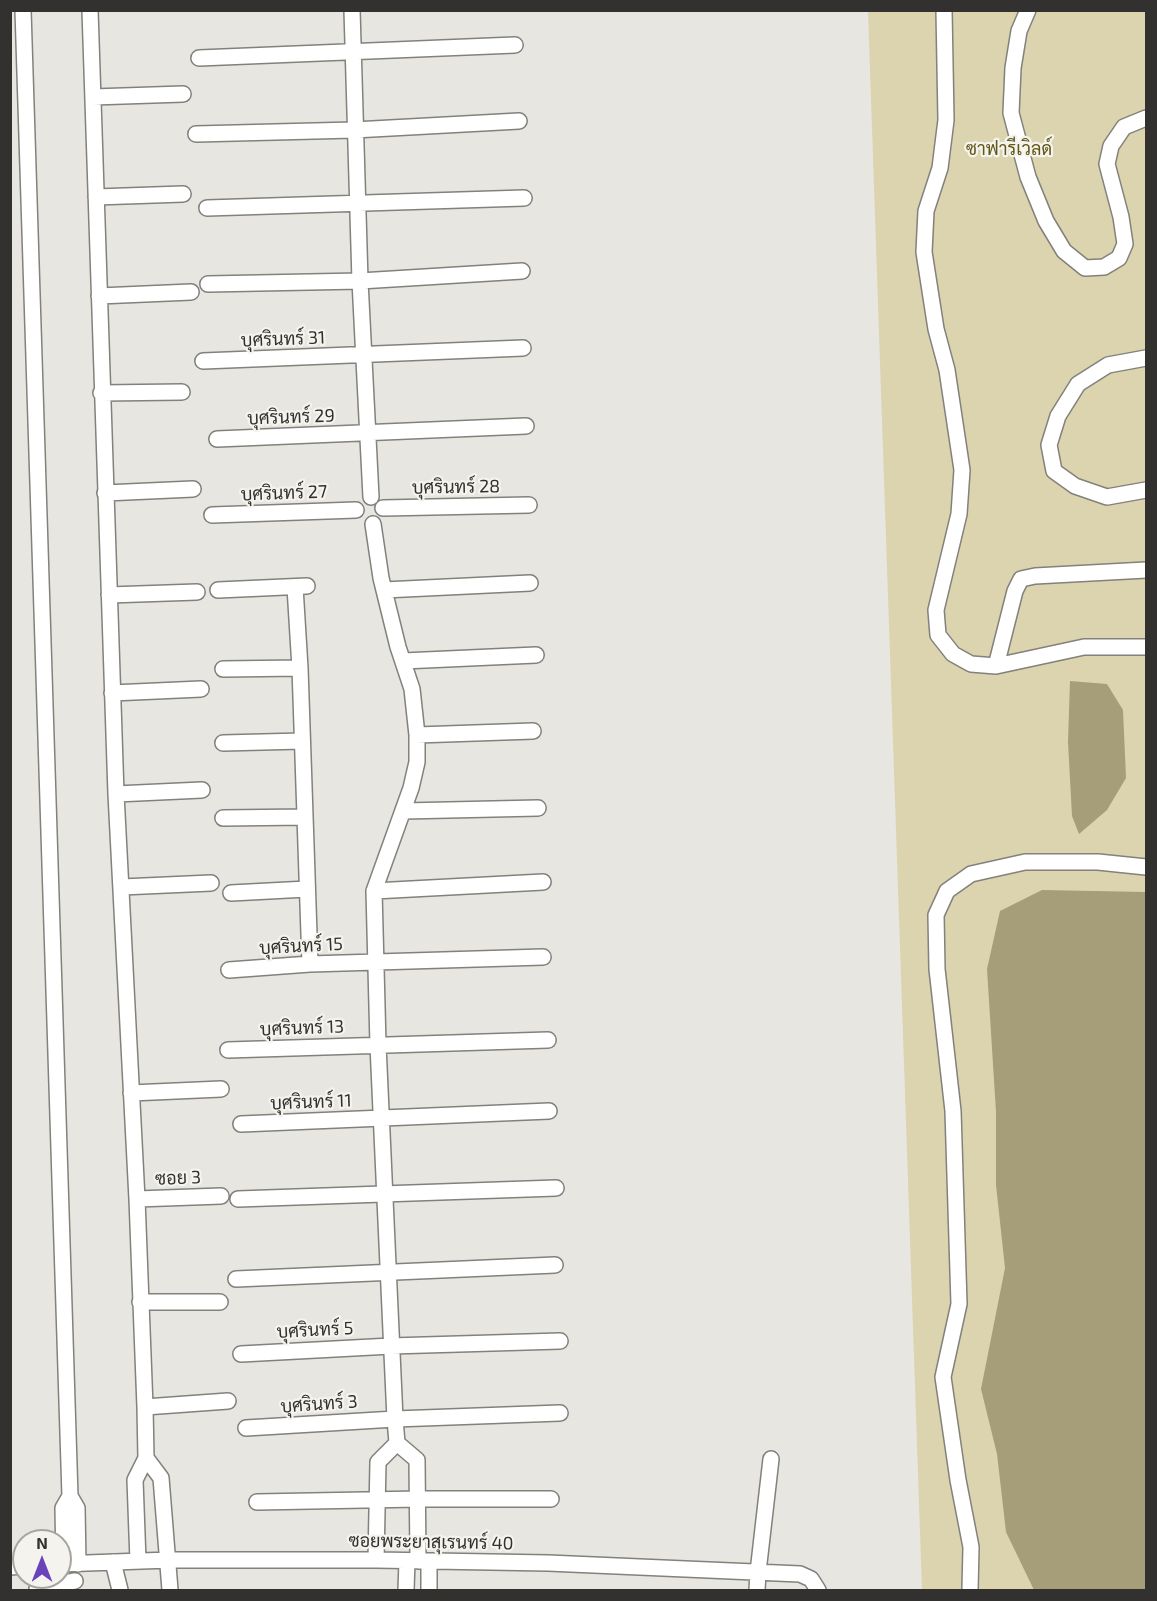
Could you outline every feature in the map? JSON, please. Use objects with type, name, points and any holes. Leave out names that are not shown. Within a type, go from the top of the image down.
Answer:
[{"type":"street","points":[[23,10],[70,1496],[77,1508],[72,1543]]},
{"type":"street","points":[[90,10],[108,595],[145,1407],[146,1458],[135,1480],[138,1561]]},
{"type":"street","points":[[352,10],[354,130],[366,433],[371,497]]},
{"type":"street","points":[[944,10],[946,120],[940,168],[926,212],[924,252],[936,329],[947,370],[962,470],[959,514],[936,610],[938,635],[953,654],[971,664],[996,666],[1084,647],[1146,647]]},
{"type":"street","points":[[1028,10],[1019,31],[1011,113],[1028,177],[1046,221],[1064,251],[1084,268],[1104,267],[1119,258],[1125,244],[1121,217],[1107,164],[1111,146],[1124,127],[1146,118]]},
{"type":"street","points":[[199,58],[515,45]]},
{"type":"street","points":[[93,97],[183,94]]},
{"type":"street","points":[[196,134],[354,130],[519,121]]},
{"type":"street","points":[[96,197],[183,194]]},
{"type":"street","points":[[207,208],[524,198]]},
{"type":"street","points":[[208,284],[360,281],[522,271]]},
{"type":"street","points":[[99,296],[191,292]]},
{"type":"street","name":"บุศรินทร์ 31","points":[[203,361],[523,348]]},
{"type":"street","points":[[1146,358],[1108,365],[1078,384],[1058,416],[1048,446],[1054,471],[1075,486],[1107,497],[1146,490]]},
{"type":"street","points":[[101,393],[182,392]]},
{"type":"street","name":"บุศรินทร์ 29","points":[[217,439],[526,426]]},
{"type":"street","points":[[105,493],[193,489]]},
{"type":"street","points":[[371,497],[381,503],[383,508],[381,519],[368,525],[360,520],[356,510],[361,501],[371,497]]},
{"type":"street","name":"บุศรินทร์ 28","points":[[383,508],[530,505]]},
{"type":"street","name":"บุศรินทร์ 27","points":[[212,515],[356,510]]},
{"type":"street","points":[[373,524],[384,590],[412,689],[417,735],[417,762],[404,811],[374,891],[378,1045],[395,1419],[397,1443],[417,1460],[419,1498],[418,1561],[406,1590]]},
{"type":"street","points":[[996,666],[1015,591],[1021,579],[1035,576],[1146,570]]},
{"type":"street","points":[[384,590],[530,584]]},
{"type":"street","points":[[218,590],[301,587],[300,668],[310,964]]},
{"type":"street","points":[[108,595],[197,592]]},
{"type":"street","points":[[403,661],[536,655]]},
{"type":"street","points":[[224,669],[300,668]]},
{"type":"street","points":[[112,693],[201,689]]},
{"type":"street","points":[[417,735],[533,731]]},
{"type":"street","points":[[224,743],[302,741]]},
{"type":"street","points":[[116,794],[202,789]]},
{"type":"street","points":[[404,811],[538,808]]},
{"type":"street","points":[[224,818],[305,817]]},
{"type":"street","points":[[970,1590],[971,1547],[958,1480],[943,1377],[959,1304],[953,1111],[937,969],[936,915],[947,891],[971,874],[1025,862],[1098,862],[1146,867]]},
{"type":"street","points":[[374,891],[543,882]]},
{"type":"street","points":[[122,887],[211,883]]},
{"type":"street","points":[[231,893],[307,889]]},
{"type":"street","name":"บุศรินทร์ 15","points":[[229,970],[310,964],[543,957]]},
{"type":"street","name":"บุศรินทร์ 13","points":[[228,1050],[548,1040]]},
{"type":"street","points":[[132,1093],[221,1089]]},
{"type":"street","name":"บุศรินทร์ 11","points":[[241,1124],[549,1111]]},
{"type":"street","points":[[238,1199],[556,1188]]},
{"type":"street","name":"ซอย 3","points":[[137,1199],[221,1196]]},
{"type":"street","points":[[237,1279],[555,1265]]},
{"type":"street","points":[[140,1302],[220,1302]]},
{"type":"street","name":"บุศรินทร์ 5","points":[[241,1354],[391,1346],[560,1341]]},
{"type":"street","points":[[145,1407],[228,1401]]},
{"type":"street","name":"บุศรินทร์ 3","points":[[246,1428],[395,1419],[560,1413]]},
{"type":"street","points":[[376,1560],[378,1462],[397,1443]]},
{"type":"street","points":[[146,1458],[161,1478],[170,1590]]},
{"type":"street","points":[[757,1590],[771,1459]]},
{"type":"street","points":[[257,1503],[419,1498],[551,1498]]},
{"type":"street","name":"ซอยพระยาสุเรนทร์ 40","points":[[72,1564],[169,1560],[376,1560],[758,1572],[800,1574],[812,1579],[818,1590]]},
{"type":"street","points":[[418,1561],[429,1590]]},
{"type":"street","points":[[113,1562],[120,1590]]},
{"type":"green space","name":"ซาฟารีเวิลด์","points":[[868,11],[1146,11],[1146,1590],[922,1590]]},
{"type":"shaded area","points":[[1070,681],[1107,684],[1123,710],[1126,778],[1107,810],[1079,834],[1072,816],[1068,742]]},
{"type":"shaded area","points":[[1042,890],[1146,892],[1146,1590],[1034,1590],[1006,1532],[997,1454],[981,1389],[1005,1268],[996,1185],[996,1112],[987,969],[1000,911]]}]
